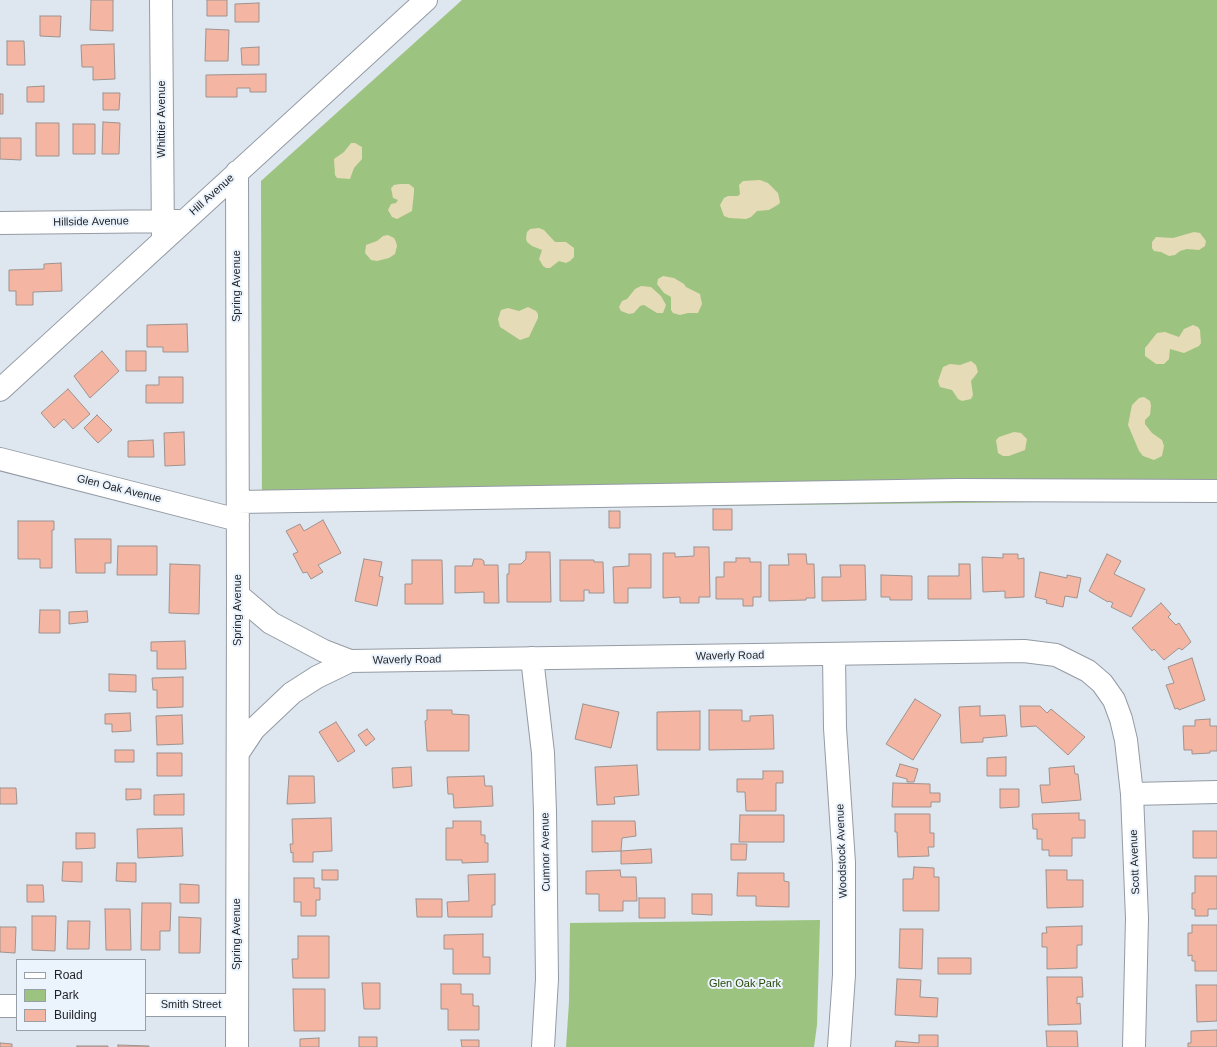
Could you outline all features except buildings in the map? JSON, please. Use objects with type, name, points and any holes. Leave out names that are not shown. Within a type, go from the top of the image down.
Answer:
[{"type":"street","name":"Whittier Avenue","points":[[161,0],[170,227]]},
{"type":"street","name":"Hill Avenue","points":[[0,390],[170,227],[237,172],[426,0]]},
{"type":"street","name":"Spring Avenue","points":[[236,1047],[238,753],[237,172]]},
{"type":"street","name":"Hillside Avenue","points":[[0,223],[170,227]]},
{"type":"street","name":"Glen Oak Avenue","points":[[0,459],[238,511],[958,490],[1217,491]]},
{"type":"street","name":"Waverly Road","points":[[238,595],[271,623],[324,652],[350,661],[1040,652],[1056,655],[1072,661],[1088,671],[1102,683]]},
{"type":"street","name":"Woodstock Avenue","points":[[834,655],[835,728],[844,863],[844,975],[839,1047]]},
{"type":"street","name":"Cumnor Avenue","points":[[532,658],[543,753],[545,805],[547,979],[543,1047]]},
{"type":"street","name":"Waverly Road","points":[[238,753],[254,728],[292,693],[317,677],[350,661]]},
{"type":"street","name":"Scott Avenue","points":[[1102,683],[1114,700],[1121,719],[1126,740],[1132,794],[1138,918],[1134,1047]]},
{"type":"street","points":[[1132,794],[1217,792]]},
{"type":"street","name":"Smith Street","points":[[146,1005],[236,1005]]},
{"type":"street","points":[[0,1006],[16,1006]]},
{"type":"green space","points":[[462,0],[1217,0],[1217,500],[262,511],[261,181]]},
{"type":"green space","name":"Glen Oak Park","points":[[820,920],[817,1025],[814,1047],[566,1047],[569,1002],[570,923]]},
{"type":"sand","points":[[351,143],[355,143],[362,147],[362,159],[354,168],[350,179],[337,178],[335,175],[334,159],[344,152]]},
{"type":"sand","points":[[760,180],[768,183],[778,193],[779,204],[769,210],[757,211],[751,217],[746,219],[729,218],[724,216],[720,205],[724,198],[728,196],[738,196],[740,194],[739,185],[743,181]]},
{"type":"sand","points":[[409,184],[414,188],[414,192],[412,211],[397,219],[392,217],[388,210],[391,204],[396,203],[398,200],[393,198],[391,188],[394,185]]},
{"type":"sand","points":[[539,228],[544,230],[555,242],[566,242],[574,248],[574,257],[566,263],[559,261],[550,268],[543,266],[539,259],[542,250],[532,246],[527,242],[526,238],[527,232],[530,229]]},
{"type":"sand","points":[[1194,232],[1200,233],[1206,241],[1205,246],[1199,250],[1187,249],[1180,251],[1175,255],[1169,256],[1161,252],[1154,251],[1152,248],[1152,242],[1156,237],[1173,238]]},
{"type":"sand","points":[[388,235],[394,238],[396,242],[397,246],[395,254],[389,258],[377,261],[371,260],[365,253],[366,245]]},
{"type":"sand","points":[[663,276],[674,278],[686,287],[700,294],[702,304],[698,313],[680,315],[673,313],[671,310],[671,297],[664,293],[657,284],[658,279]]},
{"type":"sand","points":[[641,286],[651,287],[661,296],[666,305],[663,313],[657,313],[644,305],[640,306],[634,313],[629,314],[621,311],[619,307],[622,301],[627,299],[635,289]]},
{"type":"sand","points":[[528,307],[536,311],[538,314],[538,318],[529,337],[520,340],[500,327],[498,319],[501,310],[508,308],[519,311]]},
{"type":"sand","points":[[1193,325],[1198,327],[1200,330],[1201,343],[1199,346],[1184,353],[1170,349],[1169,359],[1164,364],[1156,364],[1145,356],[1145,348],[1157,333],[1165,332],[1179,337],[1184,329]]},
{"type":"sand","points":[[971,361],[976,365],[978,372],[971,381],[973,395],[971,399],[962,401],[958,399],[952,390],[940,387],[938,381],[943,367],[950,364],[960,365]]},
{"type":"sand","points":[[1144,397],[1150,401],[1151,406],[1150,415],[1145,420],[1145,424],[1152,433],[1162,440],[1164,446],[1162,456],[1154,460],[1143,456],[1139,451],[1128,425],[1132,405],[1139,398]]},
{"type":"sand","points":[[1014,432],[1021,433],[1027,439],[1025,450],[1009,456],[1003,456],[998,453],[996,440],[999,437]]}]
